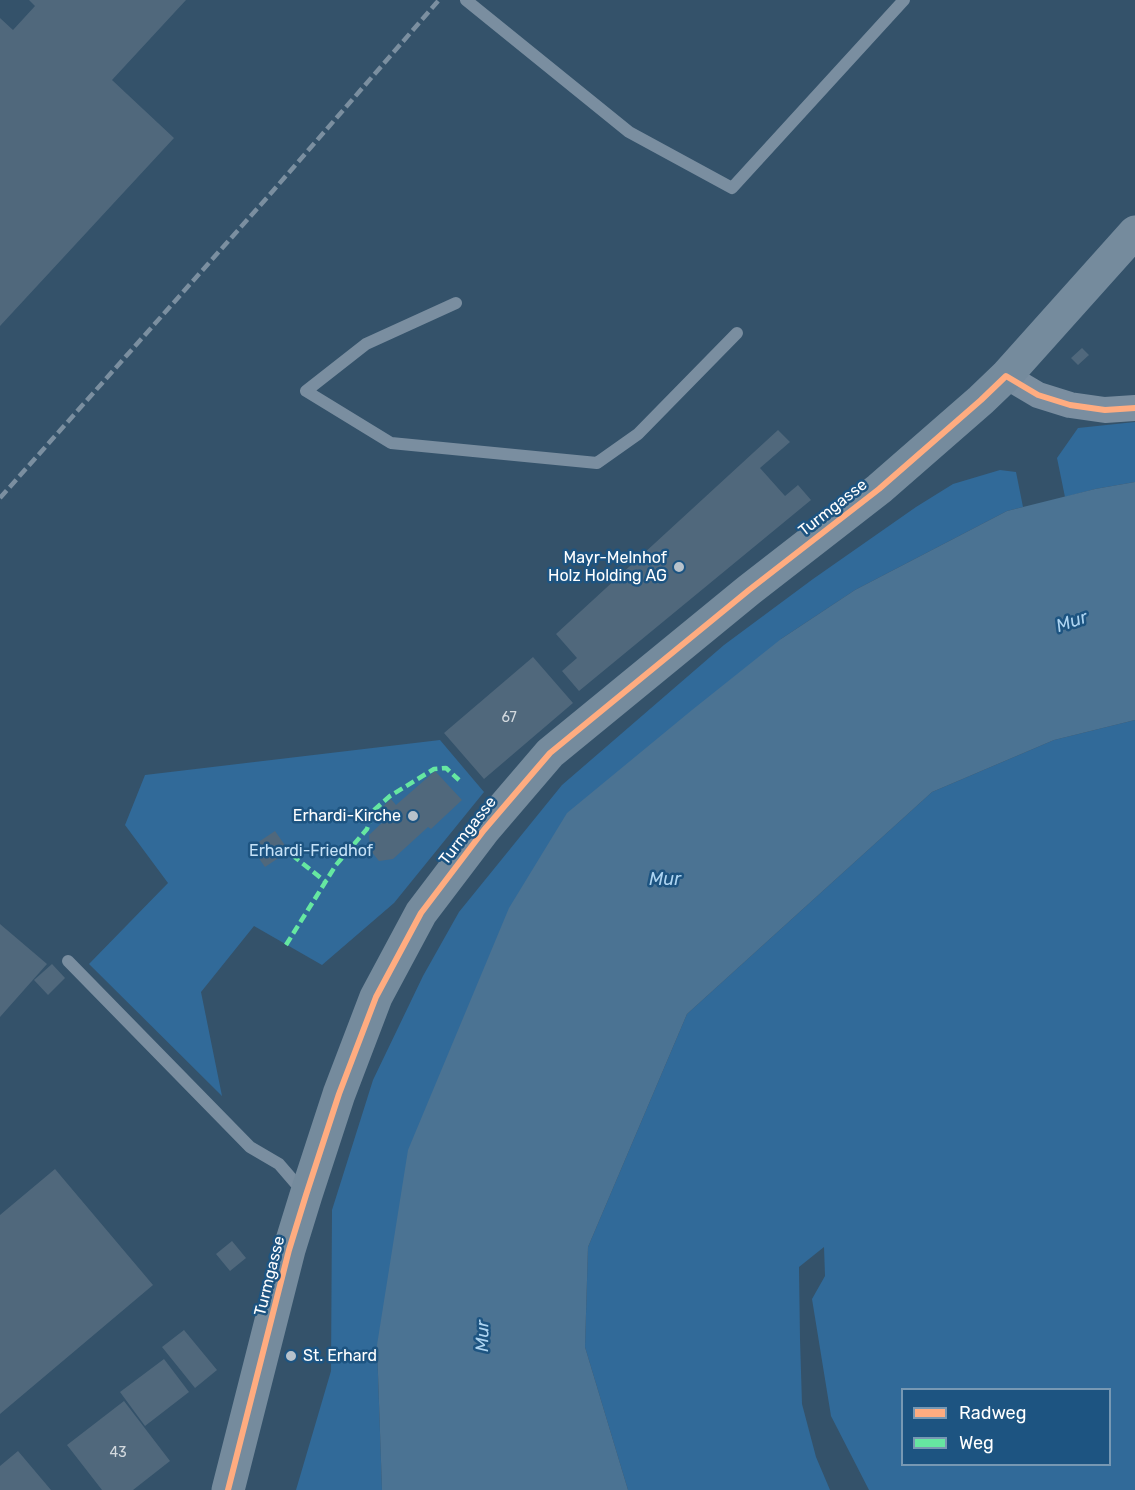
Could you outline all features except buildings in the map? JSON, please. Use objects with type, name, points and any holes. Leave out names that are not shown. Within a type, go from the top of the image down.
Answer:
[{"type":"main road","name":"Turmgasse","points":[[228,1490],[290,1250],[339,1094],[376,997],[421,913],[484,830],[550,753],[740,597],[879,489],[981,400],[1006,376],[1135,232]]},
{"type":"street","points":[[1006,376],[1038,395],[1070,405],[1105,410],[1135,408]]},
{"type":"lane","points":[[466,0],[628,132],[732,188],[904,0]]},
{"type":"lane","points":[[456,303],[366,344],[306,391],[391,443],[597,463],[638,434],[737,333]]},
{"type":"lane","points":[[68,961],[250,1147],[279,1164],[306,1195]]},
{"type":"green space","points":[[1135,422],[1135,482],[1065,497],[1057,458],[1078,428]]},
{"type":"green space","points":[[1000,470],[1016,472],[1023,507],[1007,511],[855,590],[781,639],[377,1345],[382,1490],[296,1490],[331,1371],[332,1210],[373,1080],[423,976],[459,912],[562,785],[724,645],[916,507],[953,484]]},
{"type":"green space","points":[[1135,720],[1135,1490],[869,1490],[831,1416],[812,1299],[825,1276],[824,1247],[799,1267],[800,1339],[802,1404],[816,1457],[830,1490],[628,1490],[585,1347],[588,1247],[687,1014],[932,792],[1054,740]]},
{"type":"green space","name":"Erhardi-Friedhof","points":[[440,740],[484,792],[394,903],[322,965],[254,926],[201,992],[222,1096],[89,964],[168,883],[125,825],[145,775]]},
{"type":"water","name":"Mur","points":[[1135,482],[1135,720],[1054,740],[932,792],[687,1014],[588,1247],[585,1347],[628,1490],[382,1490],[377,1345],[408,1150],[509,908],[567,813],[781,639],[855,590],[1007,511],[1095,489]]},
{"type":"railway","points":[[0,498],[439,0]]},
{"type":"marked path","points":[[286,945],[336,865],[367,829],[373,811],[390,796],[434,769],[446,768],[459,780]]},
{"type":"marked path","points":[[292,855],[326,882]]},
{"type":"cycle path","points":[[228,1490],[289,1250],[339,1094],[376,997],[421,913],[484,830],[550,753],[749,590],[879,489],[1006,376],[1038,395],[1070,405],[1105,410],[1135,408]]},
{"type":"place","name":"Mayr-Melnhof Holz Holding AG","points":[[679,567]]},
{"type":"place","name":"Erhardi-Kirche","points":[[413,816]]},
{"type":"place","name":"St. Erhard","points":[[291,1356]]}]
